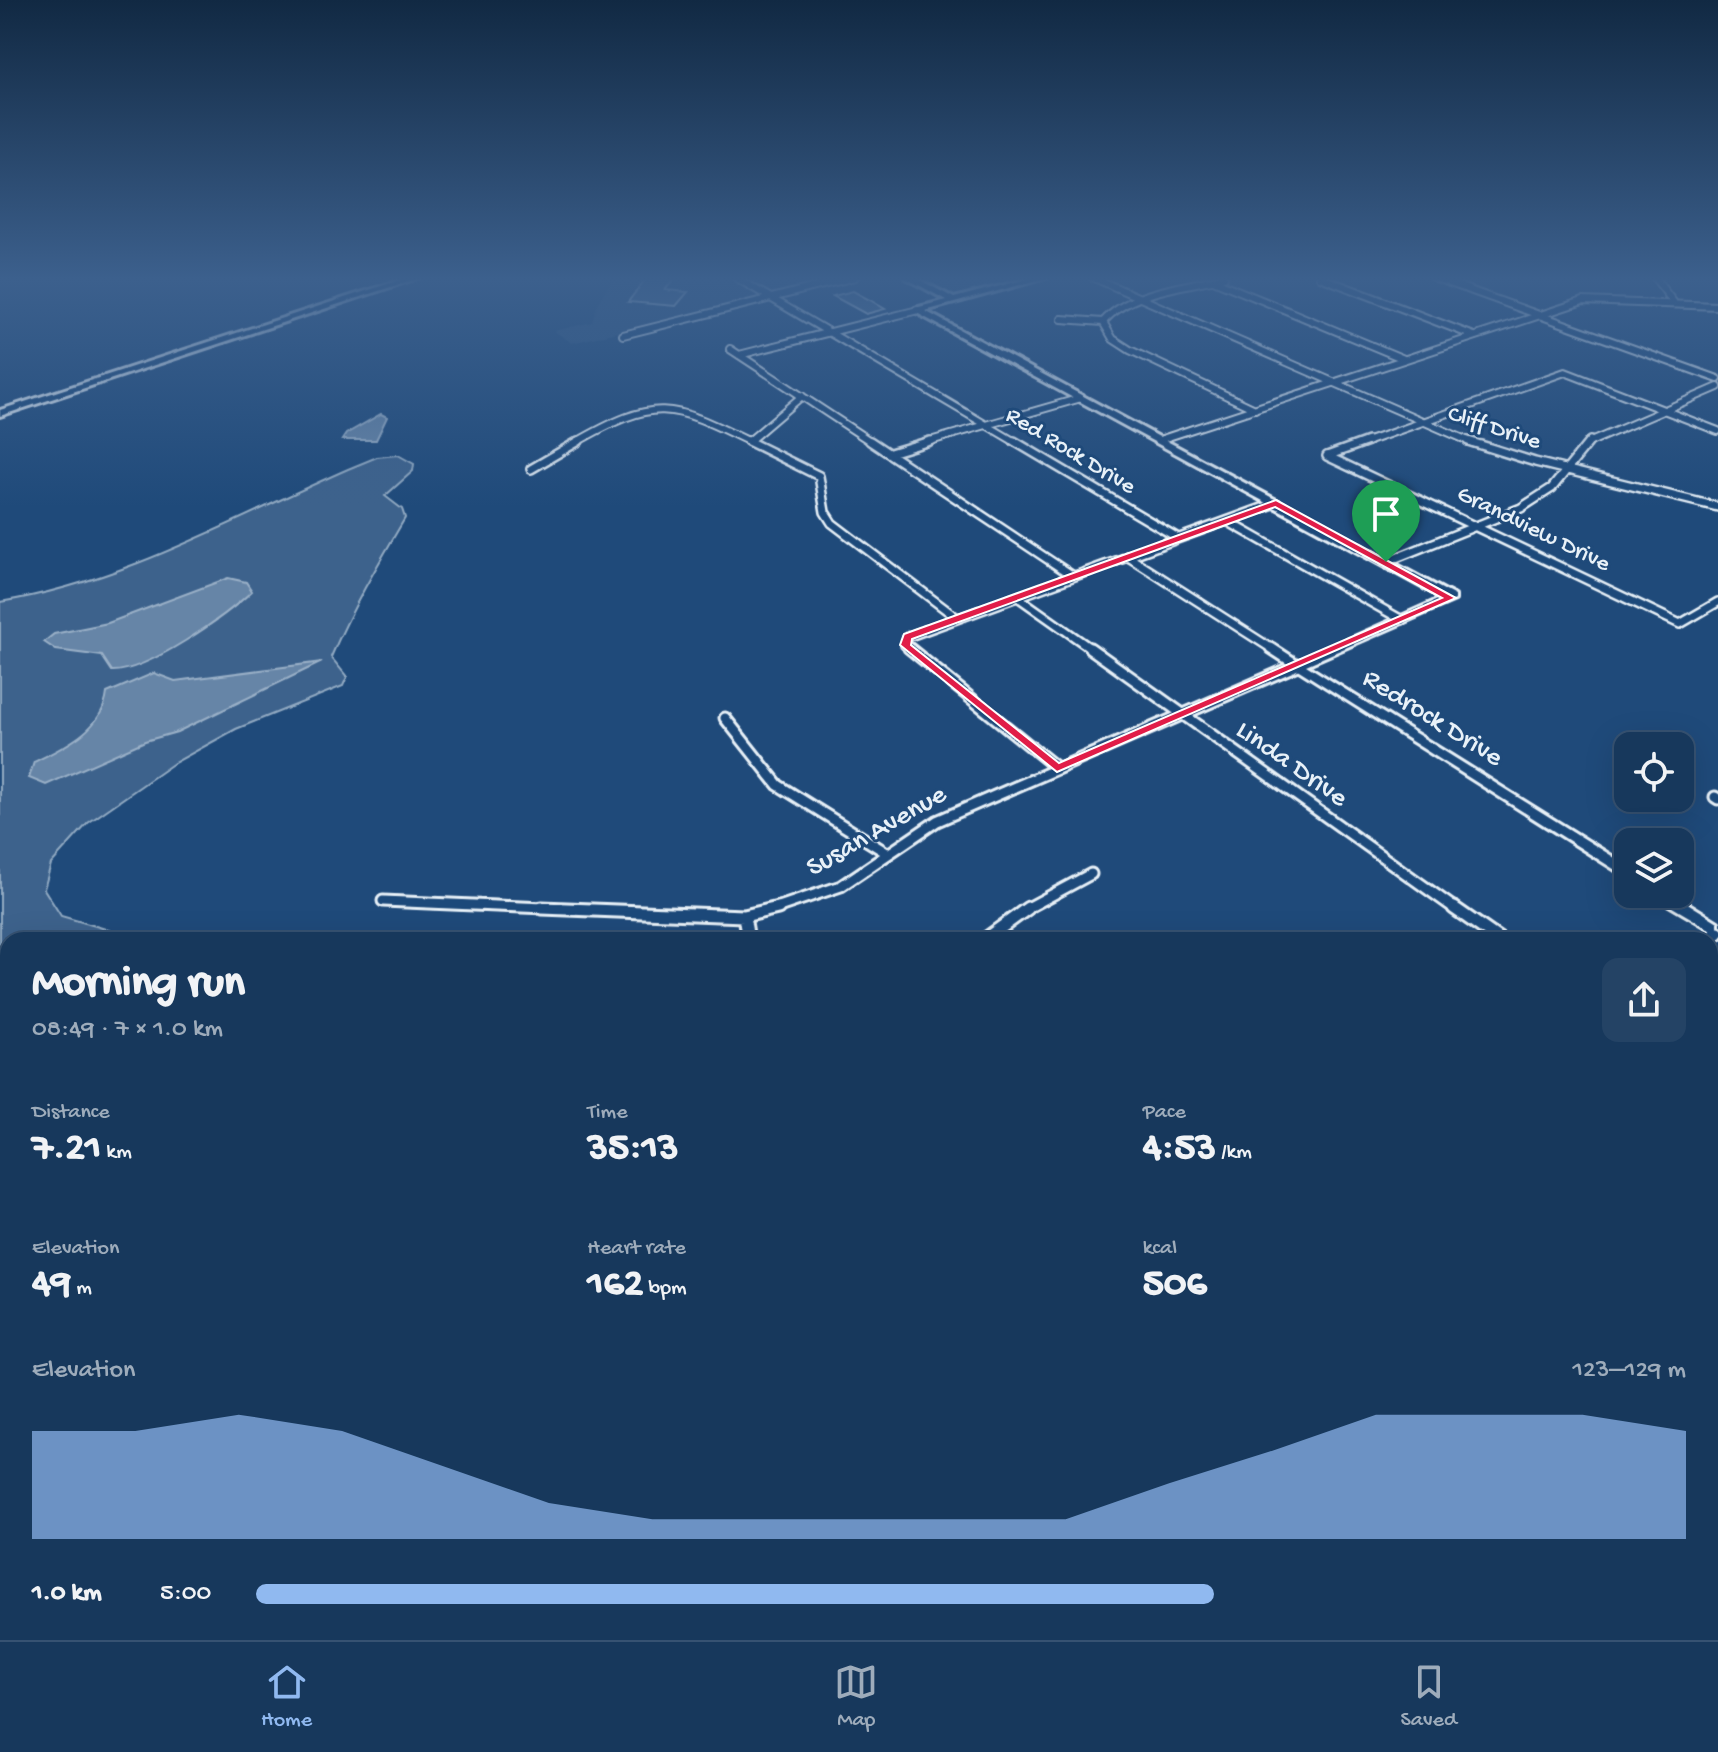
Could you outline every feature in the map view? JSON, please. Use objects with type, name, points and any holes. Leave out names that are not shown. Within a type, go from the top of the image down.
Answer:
[{"type":"main road","points":[[0,413],[182,354]]},
{"type":"main road","points":[[999,354],[1386,562]]},
{"type":"main road","name":"Susan Avenue","points":[[1297,665],[1451,598],[1386,562]]},
{"type":"main road","name":"Redrock Drive","points":[[1297,665],[1614,864]]},
{"type":"main road","points":[[1683,908],[1718,931]]},
{"type":"street","points":[[739,355],[745,354]]},
{"type":"street","name":"Red Rock Drive","points":[[869,354],[1178,538]]},
{"type":"street","points":[[1137,354],[1255,409]]},
{"type":"street","name":"Cliff Drive","points":[[1265,354],[1492,450],[1718,507]]},
{"type":"street","points":[[1391,354],[1404,359]]},
{"type":"street","points":[[1159,440],[1421,354]]},
{"type":"street","points":[[1647,354],[1718,379]]},
{"type":"street","points":[[739,355],[1073,576]]},
{"type":"street","points":[[1423,423],[1565,372],[1718,431]]},
{"type":"street","points":[[1386,562],[1521,508],[1552,488],[1590,441],[1718,387]]},
{"type":"street","points":[[749,441],[802,396]]},
{"type":"street","points":[[890,453],[1081,398]]},
{"type":"street","points":[[531,469],[579,438],[633,413],[655,409],[684,412],[819,476],[825,512],[832,523],[957,618]]},
{"type":"street","name":"Grandview Drive","points":[[1423,423],[1327,456],[1680,624],[1718,602]]},
{"type":"street","points":[[1057,768],[905,645],[907,637],[1276,503]]},
{"type":"street","points":[[1227,521],[1402,620]]},
{"type":"street","name":"Redrock Drive","points":[[1127,556],[1297,665]]},
{"type":"street","name":"Linda Drive","points":[[1018,597],[1489,932]]},
{"type":"street","name":"Susan Avenue","points":[[383,901],[744,916],[800,902],[841,886],[937,821],[1297,665]]},
{"type":"street","points":[[725,718],[778,785],[887,853]]},
{"type":"street","points":[[995,932],[1025,909],[1091,874]]},
{"type":"street","points":[[744,916],[747,932]]},
{"type":"shaded area","points":[[381,414],[387,417],[376,440],[342,440],[346,434]]},
{"type":"shaded area","points":[[398,455],[414,464],[413,471],[385,496],[402,509],[405,518],[375,569],[331,657],[347,677],[343,686],[236,729],[174,763],[88,823],[51,864],[44,889],[61,916],[111,932],[0,932],[0,602],[46,593],[135,564],[377,457]]},
{"type":"shaded area","points":[[228,578],[246,582],[252,591],[185,641],[127,669],[112,671],[102,656],[56,650],[44,642],[54,634],[108,623]]},
{"type":"shaded area","points":[[322,662],[177,732],[145,741],[46,785],[29,778],[34,762],[69,743],[90,727],[104,706],[107,693],[154,673],[175,681]]},
{"type":"route","points":[[1276,503],[1386,562],[1451,598],[1057,768],[905,645],[907,637],[1276,503]]}]
